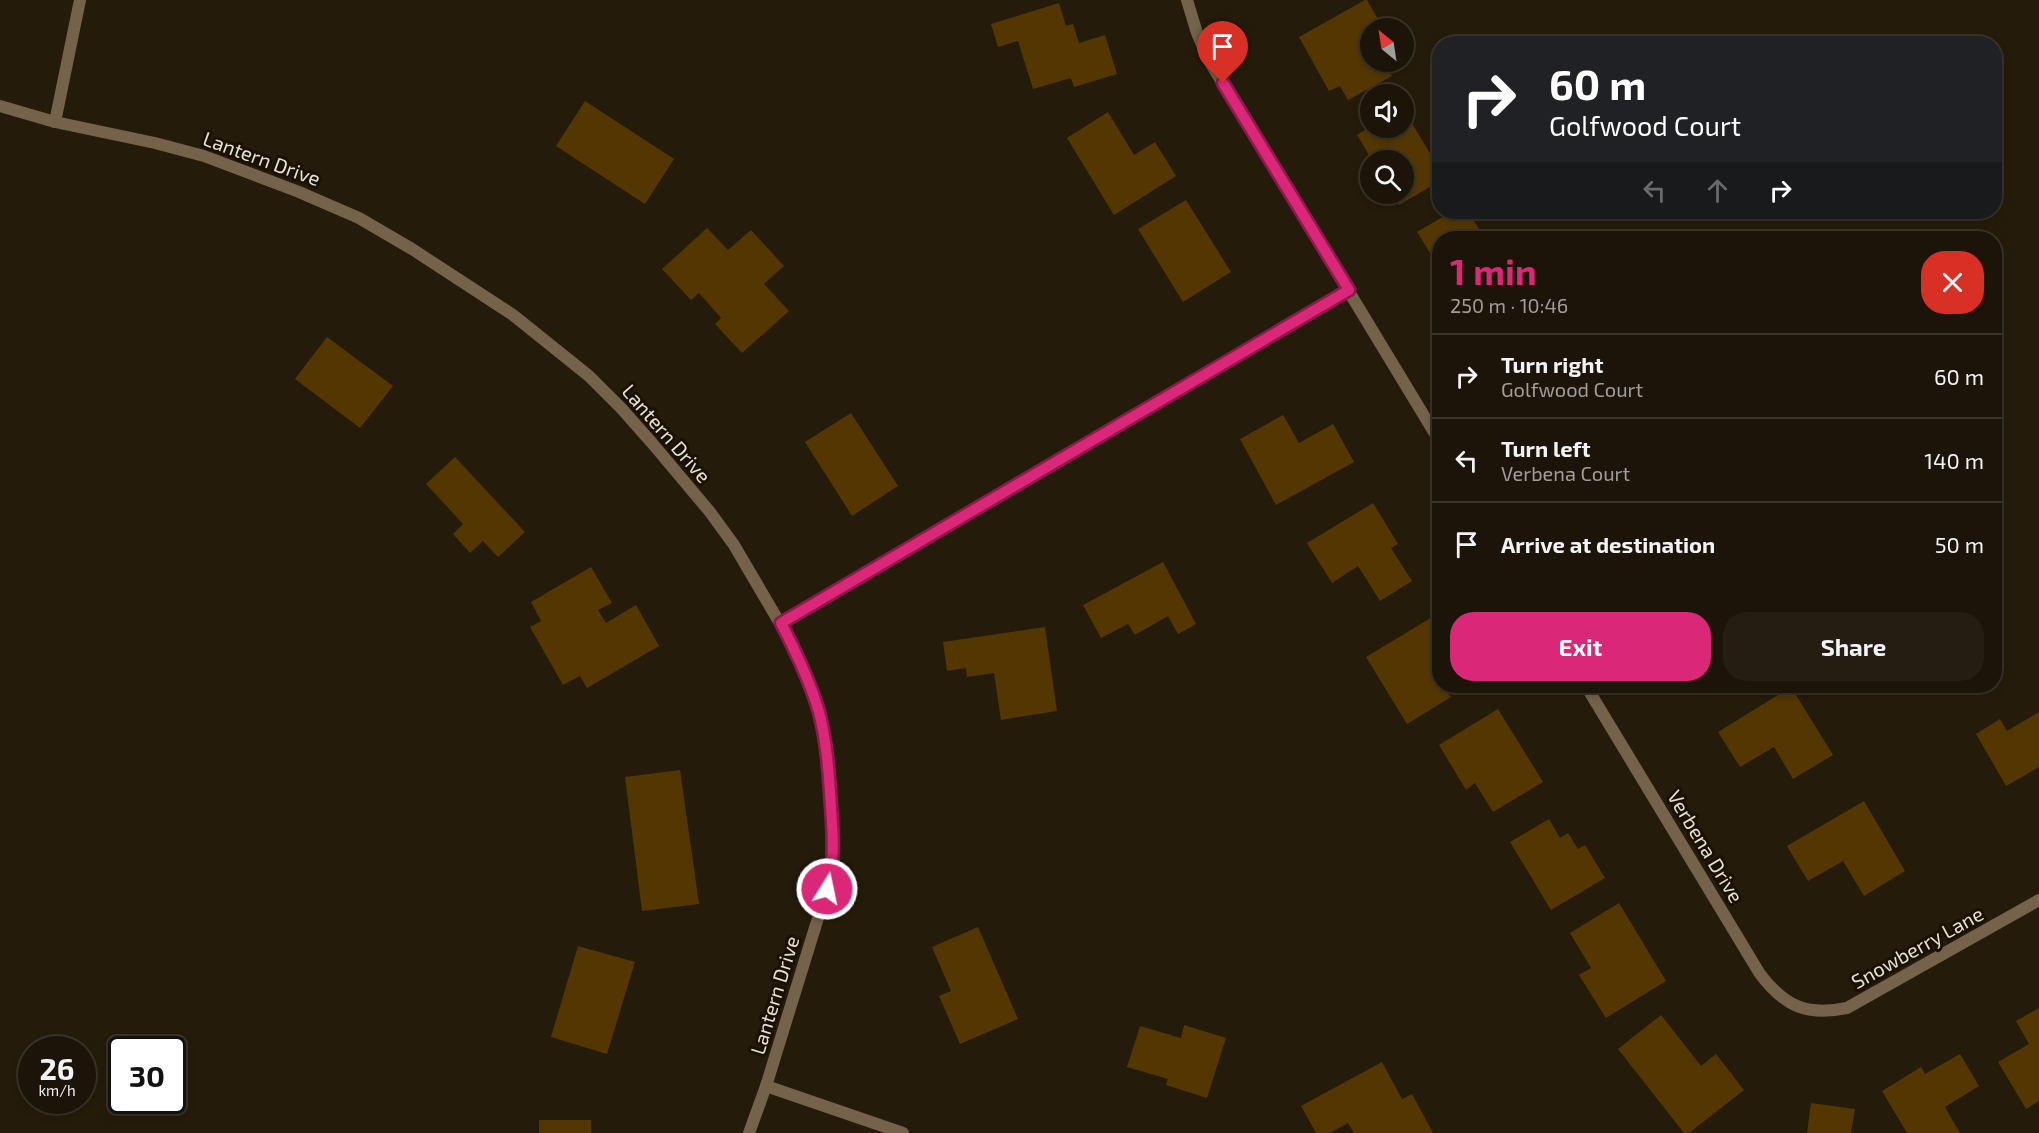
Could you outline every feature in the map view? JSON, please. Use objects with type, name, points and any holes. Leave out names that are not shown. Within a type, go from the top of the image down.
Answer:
[{"type":"street","points":[[55,122],[80,0]]},
{"type":"street","points":[[1187,0],[1208,59],[1432,429]]},
{"type":"street","name":"Lantern Drive","points":[[0,106],[55,122],[204,156],[299,192],[359,218],[422,255],[513,315],[589,376],[652,443],[734,545],[781,623],[808,681],[819,712],[826,750],[833,847],[831,876],[766,1086],[749,1133]]},
{"type":"street","points":[[781,623],[1349,290]]},
{"type":"street","name":"Verbena Drive","points":[[1590,693],[1760,974],[1771,989],[1789,1002],[1808,1011]]},
{"type":"street","name":"Snowberry Lane","points":[[1808,1011],[1847,1008],[2039,900]]},
{"type":"street","points":[[766,1086],[903,1133]]},
{"type":"building","points":[[1367,0],[1377,18],[1360,18],[1360,72],[1390,72],[1392,76],[1377,84],[1360,84],[1360,93],[1348,100],[1340,86],[1329,91],[1299,37]]},
{"type":"building","points":[[1059,3],[1066,26],[1073,24],[1079,43],[1105,35],[1117,74],[1074,87],[1071,78],[1033,89],[1018,41],[998,47],[991,24]]},
{"type":"building","points":[[585,101],[674,159],[645,204],[556,146]]},
{"type":"building","points":[[1108,112],[1134,155],[1155,142],[1176,176],[1114,215],[1067,138]]},
{"type":"building","points":[[1414,127],[1432,157],[1432,186],[1414,196],[1414,150],[1366,150],[1357,135],[1360,133],[1360,138],[1414,138]]},
{"type":"building","points":[[1186,200],[1231,272],[1183,302],[1138,229]]},
{"type":"building","points":[[1439,219],[1473,219],[1480,231],[1432,231],[1432,256],[1417,232]]},
{"type":"building","points":[[707,228],[728,250],[751,230],[784,266],[764,284],[789,311],[742,353],[715,324],[721,318],[699,293],[691,300],[662,269]]},
{"type":"building","points":[[327,337],[393,386],[360,428],[295,379]]},
{"type":"building","points":[[851,413],[898,486],[852,516],[805,442]]},
{"type":"building","points":[[1283,415],[1299,443],[1333,424],[1354,462],[1276,505],[1240,439]]},
{"type":"building","points":[[455,457],[525,532],[498,557],[483,541],[470,553],[453,534],[463,524],[426,484]]},
{"type":"building","points":[[1373,503],[1398,544],[1391,548],[1412,581],[1380,601],[1358,566],[1332,583],[1307,543]]},
{"type":"building","points":[[1163,562],[1196,624],[1178,634],[1168,616],[1135,635],[1128,624],[1101,638],[1083,605]]},
{"type":"building","points":[[591,567],[612,603],[598,610],[606,623],[636,605],[659,646],[587,688],[580,676],[563,685],[530,627],[541,621],[531,602]]},
{"type":"building","points":[[1432,617],[1432,663],[1430,664],[1432,693],[1448,693],[1451,697],[1407,724],[1366,657]]},
{"type":"building","points":[[1045,627],[1057,711],[1001,720],[994,673],[967,677],[966,668],[947,671],[943,642]]},
{"type":"building","points":[[1781,693],[1795,693],[1833,755],[1793,779],[1774,747],[1740,767],[1718,732]]},
{"type":"building","points":[[1498,709],[1543,782],[1493,812],[1475,783],[1466,790],[1439,745]]},
{"type":"building","points":[[2039,712],[2039,767],[2006,786],[1976,734],[2000,719],[2007,731]]},
{"type":"building","points":[[680,770],[699,904],[642,911],[625,777]]},
{"type":"building","points":[[1864,801],[1905,871],[1864,896],[1843,861],[1808,881],[1787,846]]},
{"type":"building","points":[[1549,819],[1560,838],[1568,833],[1578,849],[1585,845],[1605,878],[1551,910],[1510,842]]},
{"type":"building","points":[[1619,903],[1666,981],[1606,1018],[1579,975],[1591,968],[1570,933]]},
{"type":"building","points":[[978,927],[1018,1019],[960,1044],[939,996],[951,991],[932,947]]},
{"type":"building","points":[[578,946],[635,962],[607,1054],[551,1037]]},
{"type":"building","points":[[2039,1008],[2039,1101],[2026,1109],[1998,1062],[2029,1044],[2016,1021]]},
{"type":"building","points":[[1661,1015],[1701,1066],[1716,1054],[1744,1090],[1689,1133],[1684,1133],[1618,1049]]},
{"type":"building","points":[[1184,1025],[1226,1038],[1207,1098],[1166,1085],[1168,1079],[1127,1067],[1140,1026],[1181,1038]]},
{"type":"building","points":[[1960,1054],[1979,1086],[1945,1107],[1960,1133],[1907,1133],[1882,1091],[1921,1067],[1925,1074]]},
{"type":"building","points":[[1382,1062],[1402,1099],[1412,1094],[1433,1133],[1354,1133],[1348,1123],[1330,1133],[1316,1133],[1301,1106]]},
{"type":"building","points":[[1811,1103],[1855,1109],[1851,1133],[1807,1133]]},
{"type":"building","points":[[539,1120],[591,1120],[591,1133],[539,1133]]},
{"type":"route","points":[[827,889],[831,876],[833,847],[826,750],[819,712],[795,649],[781,623],[1349,290],[1223,83]]}]
